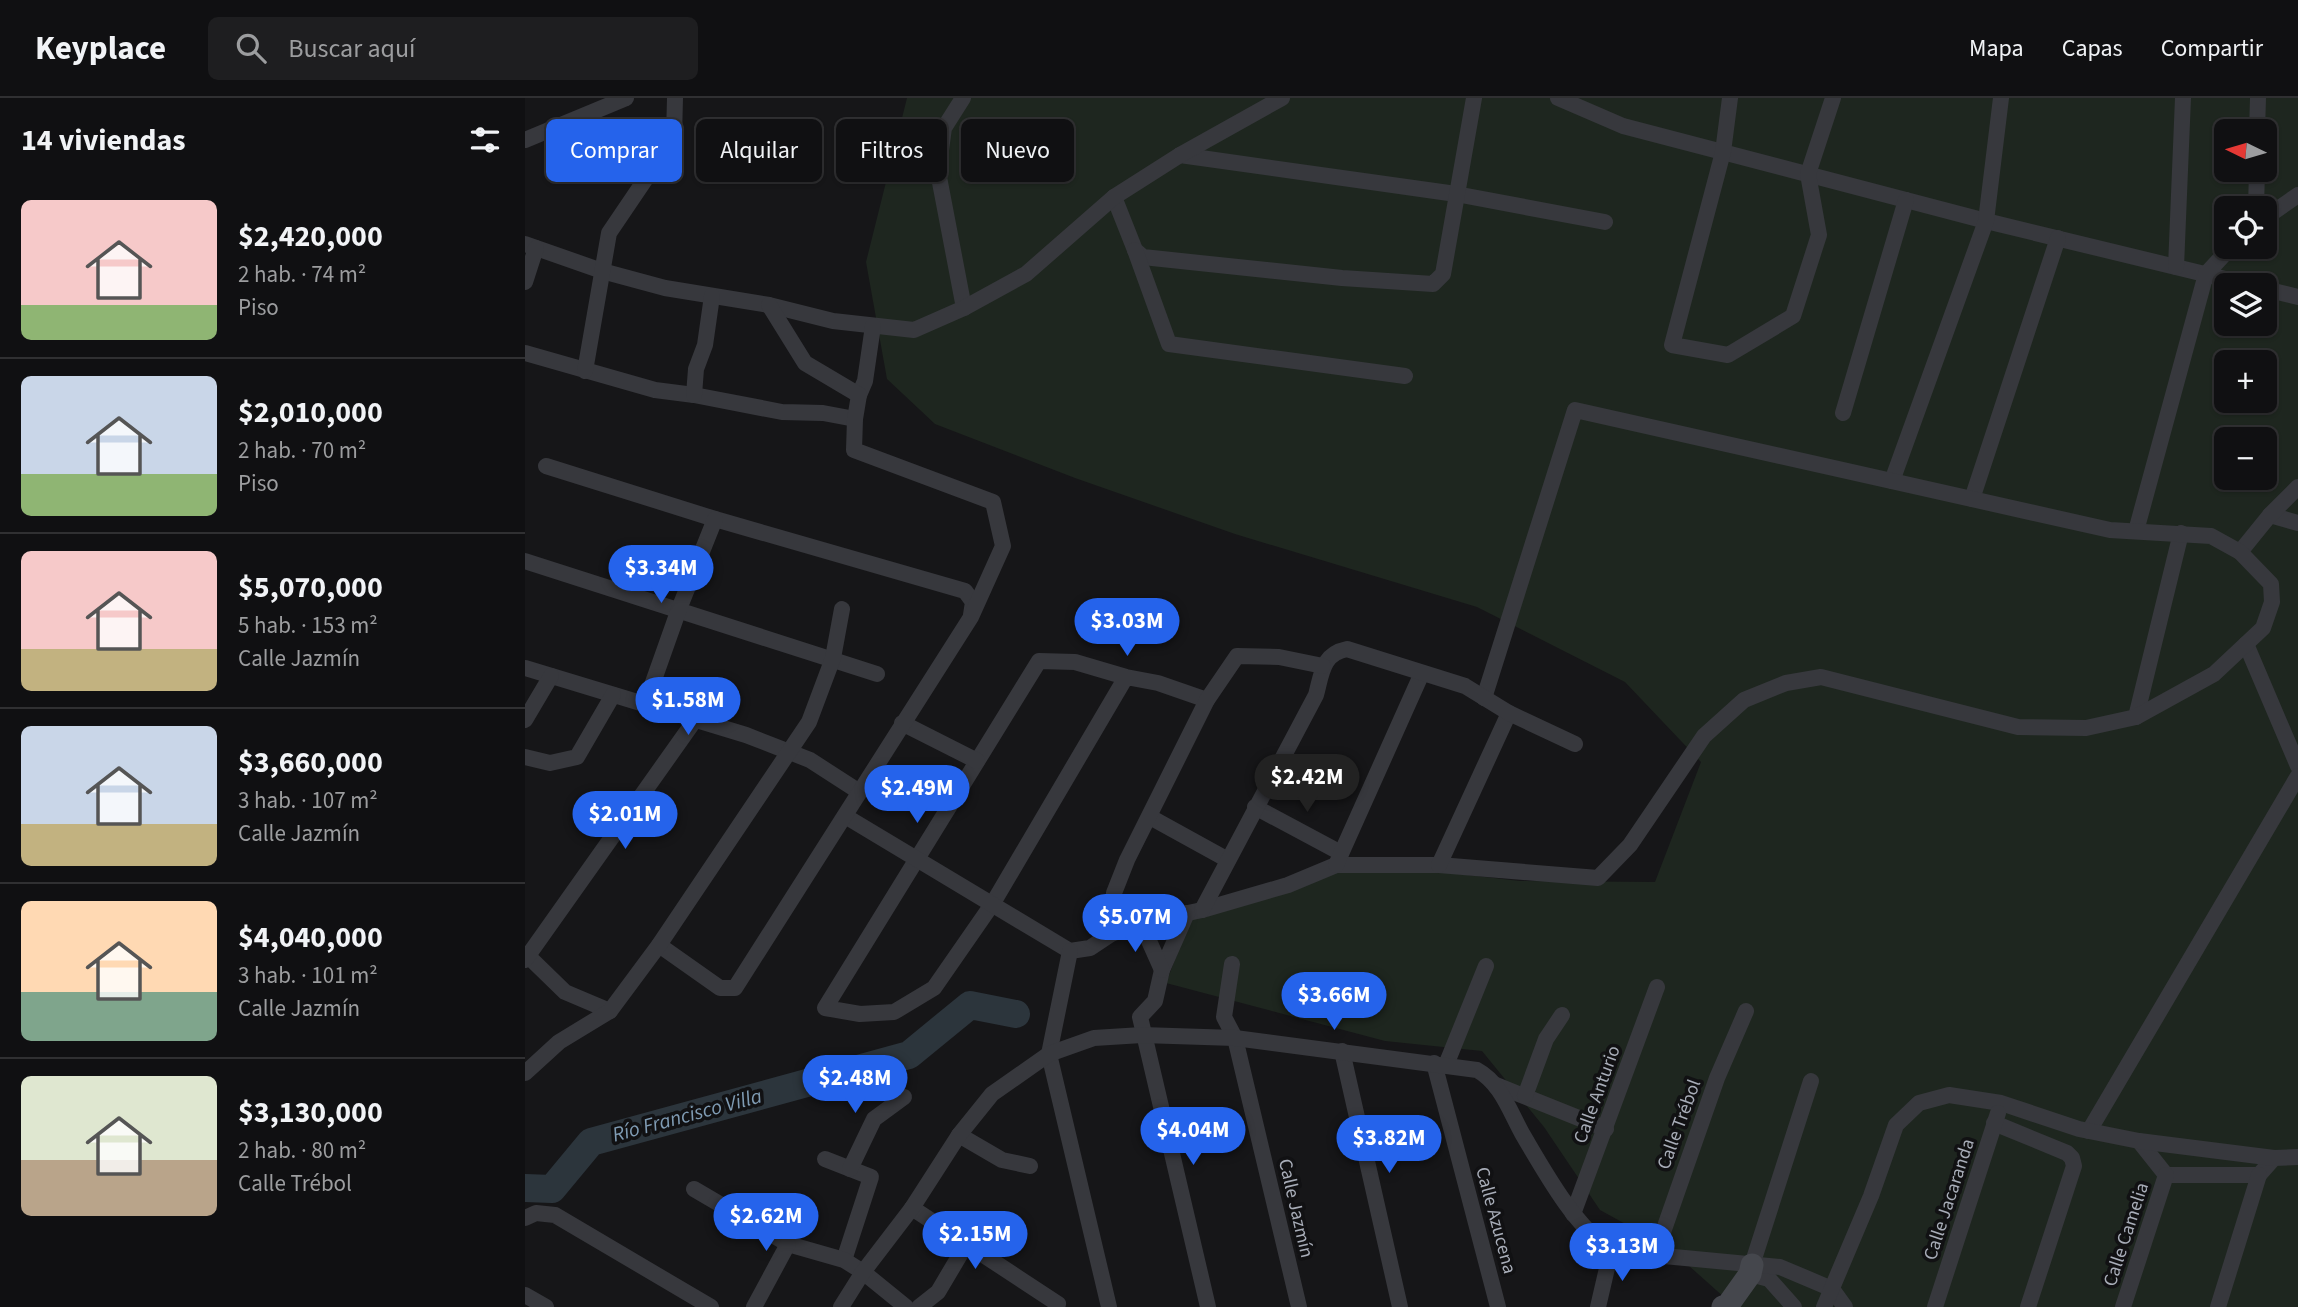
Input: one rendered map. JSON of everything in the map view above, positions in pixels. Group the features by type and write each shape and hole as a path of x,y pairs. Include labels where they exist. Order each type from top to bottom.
{"street":[{"path":"525,140 627,98"},
{"path":"585,371 609,233 674,137 675,98"},
{"path":"963,98 944,128 937,172 964,308"},
{"path":"525,282 531,246 602,271 665,288 769,305 833,321 914,330 964,308 1026,274 1114,197 1180,155 1282,98"},
{"path":"1135,250 1143,257 1355,279 1433,284 1443,274 1474,98"},
{"path":"1558,98 1623,126 1906,200 2214,276"},
{"path":"1730,98 1723,152 1672,345 1728,355 1793,316 1819,235 1808,174 1833,98"},
{"path":"1892,481 1986,220 2001,98"},
{"path":"2176,267 2183,98"},
{"path":"2257,119 2258,98"},
{"path":"1180,155 1456,194 1605,222"},
{"path":"2277,210 2298,195"},
{"path":"1114,197 1169,344 1405,376"},
{"path":"1843,413 1906,200"},
{"path":"1972,499 2058,238"},
{"path":"2136,531 2206,274 2220,259"},
{"path":"2277,292 2298,297"},
{"path":"694,395 696,369 705,345 712,296"},
{"path":"769,305 805,363 859,394"},
{"path":"659,945 720,988 735,988 971,617 1003,546 993,502 854,450 855,419 859,394 865,381 873,326"},
{"path":"525,353 655,390 782,412 855,419"},
{"path":"1255,807 1339,859 1598,878 1630,845 1703,736 1744,699 1786,683 1821,677 2018,727 2086,728 2136,717 2214,674 2263,628 2273,602 2271,584 2240,552 2211,536 2110,530 1575,410 1484,698"},
{"path":"546,466 715,519 965,591 973,602 971,617"},
{"path":"2240,552 2270,515 2298,487"},
{"path":"2270,515 2298,523"},
{"path":"645,705 715,519"},
{"path":"2136,717 2181,533"},
{"path":"525,561 877,674"},
{"path":"525,1073 559,1042 610,1011 659,945 809,722 834,658 842,609"},
{"path":"2246,644 2298,766"},
{"path":"1208,1307 1142,1035 1140,1017 1155,1001 1162,970 1194,911 1228,860 1316,695 1323,666 1335,652 1347,649 1465,686 1509,713 1575,744"},
{"path":"1111,934 1114,893 1127,860 1207,700 1237,656 1279,657 1323,666"},
{"path":"1126,677 993,904 934,988 894,1012 860,1014 825,1008 1039,661 1075,662 1158,683 1207,700"},
{"path":"525,668 746,735 810,760 858,791"},
{"path":"845,816 1070,951 1090,948 1111,934 1141,923 1288,885 1339,859 1422,673"},
{"path":"525,720 551,676"},
{"path":"525,757 550,763 577,757 613,695"},
{"path":"1439,865 1509,713"},
{"path":"610,1011 565,992 526,958 695,720"},
{"path":"902,723 977,761"},
{"path":"2089,1131 2298,776"},
{"path":"1150,817 1228,860"},
{"path":"1141,923 1162,970"},
{"path":"1070,951 1049,1054 1109,1307"},
{"name":"Calle Jazmín","path":"1232,964 1224,1017 1235,1038 1299,1307"},
{"path":"1440,1064 1486,966"},
{"name":"Calle Anturio","path":"1573,1214 1657,987"},
{"name":"Calle Trébol","path":"1655,1255 1717,1078 1746,1011"},
{"path":"1525,1096 1546,1039 1562,1015"},
{"path":"841,1307 863,1272 912,1208 959,1135 992,1094 1049,1054 1094,1038 1142,1035 1235,1038 1477,1070 1489,1076 1496,1084 1524,1136 1573,1214 1598,1242 1611,1251 1751,1269 1780,1267 1832,1289 1845,1307"},
{"path":"1342,1051 1400,1307"},
{"name":"Calle Azucena","path":"1440,1064 1498,1307"},
{"path":"1726,1306 1751,1269 1811,1081"},
{"path":"1496,1084 1606,1129"},
{"path":"1824,1307 1871,1196 1896,1125 1919,1103 1949,1095 2001,1103 2089,1131 2139,1141 2274,1158 2298,1157"},
{"path":"850,1168 874,1119 904,1097"},
{"name":"Calle Jacaranda","path":"1935,1307 2001,1103"},
{"path":"1994,1123 2067,1153 2074,1166 2028,1307"},
{"path":"959,1135 1002,1160 1030,1166"},
{"path":"2139,1141 2167,1175 2259,1175"},
{"path":"2218,1307 2259,1175 2274,1158"},
{"path":"825,1159 871,1177 844,1260"},
{"name":"Calle Camelia","path":"2123,1307 2167,1175"},
{"path":"694,1189 787,1244 844,1260 906,1307"},
{"path":"912,1208 1058,1304 1056,1307"},
{"path":"525,1218 535,1213 555,1215 679,1299 711,1307"},
{"path":"919,1307 938,1292 967,1243"},
{"path":"754,1307 787,1244"},
{"path":"1598,1307 1611,1251"},
{"path":"1751,1269 1769,1279 1794,1307"},
{"path":"525,1295 546,1307"}],"shaded area":[{"path":"907,98 2298,98 2298,1307 1735,1307 1669,1248 1600,1210 1544,1127 1482,1051 1385,1041 1166,983 1197,903 1341,866 1433,871 1520,881 1655,882 1701,762 1625,682 1477,607 1235,534 1075,478 935,424 887,379 866,262 886,182 947,182 947,119 902,119"}],"waterway":[{"name":"Río Francisco Villa","path":"525,1188 552,1189 591,1142 909,1055 970,1005 1016,1014"}]}
